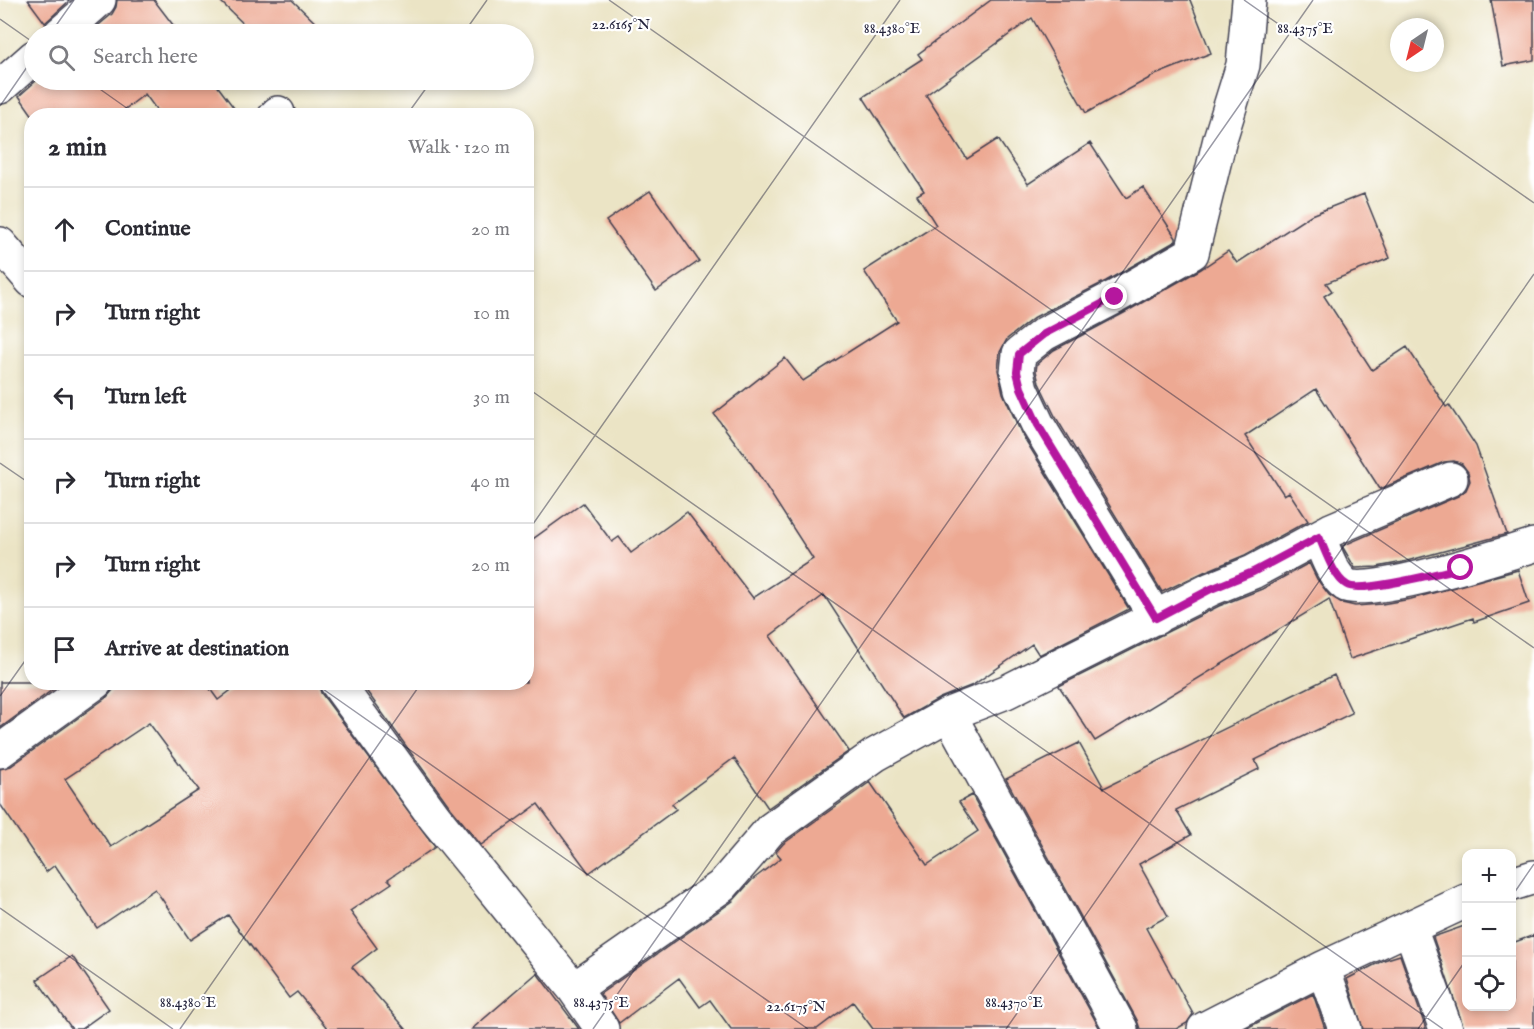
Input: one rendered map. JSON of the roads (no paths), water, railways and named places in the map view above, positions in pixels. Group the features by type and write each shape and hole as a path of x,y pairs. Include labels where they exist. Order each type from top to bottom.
{"street":[{"path":"71,24 99,0"},
{"path":"1156,618 1038,425 1021,388 1017,372 1019,354 1044,334 1192,253 1220,139 1243,64 1249,0"},
{"path":"0,87 24,66"},
{"path":"0,244 24,272"},
{"path":"574,989 722,886 770,830 875,755 949,714 1006,692 1211,589 1253,572 1319,537 1451,479"},
{"path":"1319,537 1334,570 1347,585 1364,588 1461,568 1534,545"},
{"path":"0,751 85,690"},
{"path":"342,690 435,818 574,989 602,1029"},
{"path":"949,714 1121,1029"},
{"path":"1516,883 1534,877"},
{"path":"1204,1029 1323,968 1463,903"},
{"path":"1410,928 1446,1029"},
{"path":"1323,968 1344,1029"}]}
